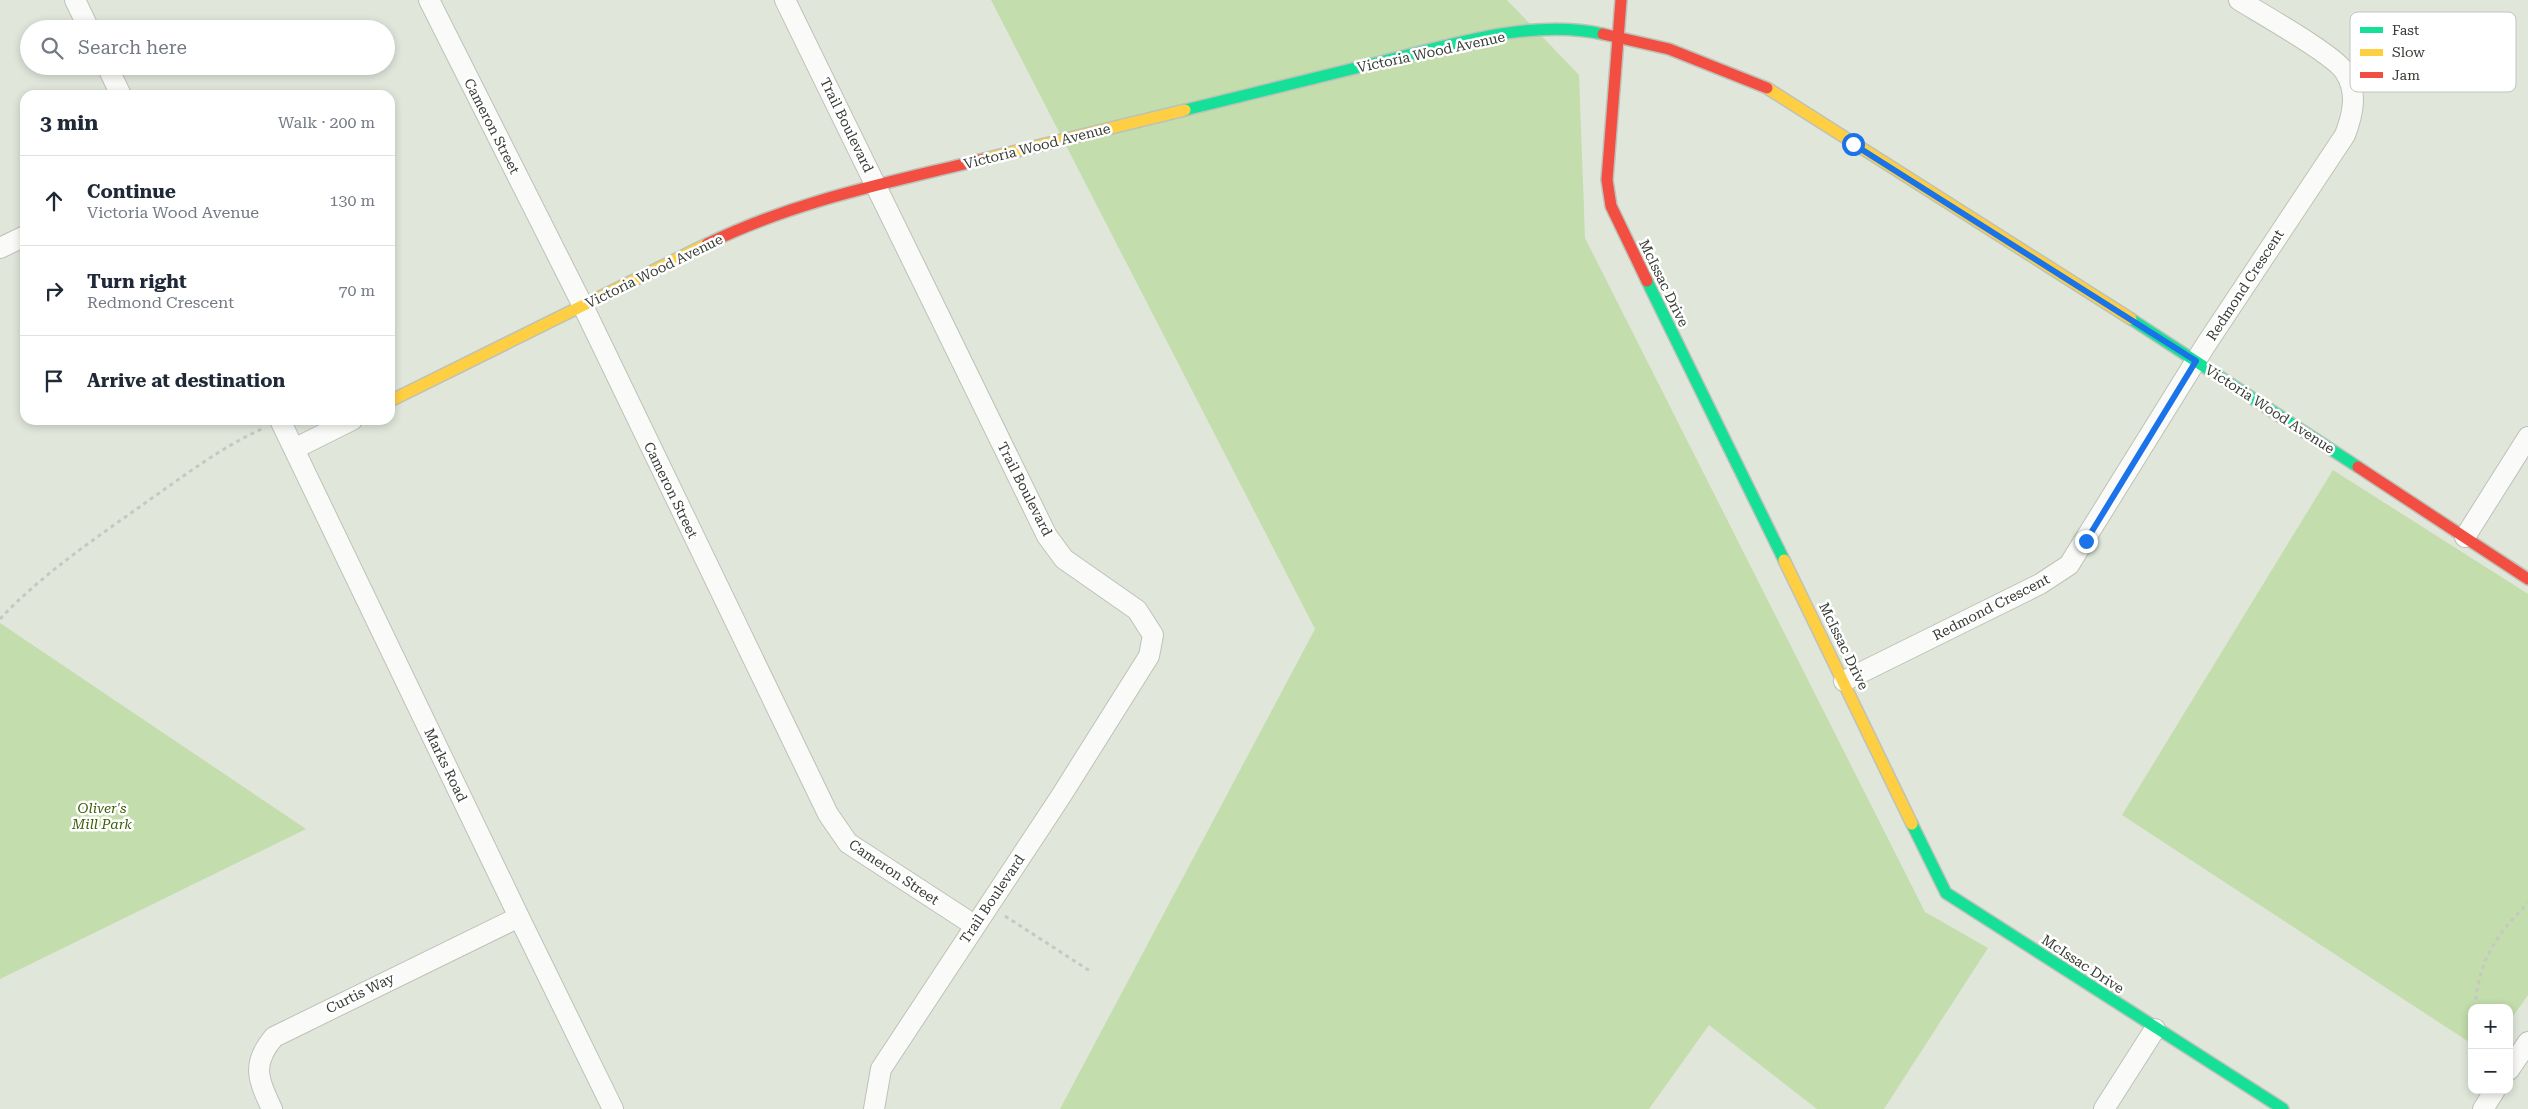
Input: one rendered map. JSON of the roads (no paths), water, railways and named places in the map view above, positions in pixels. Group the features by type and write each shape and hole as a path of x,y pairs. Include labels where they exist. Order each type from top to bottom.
{"street":[{"path":"75,0 85,20"},
{"name":"Cameron Street","path":"429,0 583,306 828,814 848,843 974,925"},
{"name":"Trail Boulevard","path":"785,0 1047,536 1064,559 1137,610 1153,635 1149,656 1061,796 974,925 881,1069 874,1109"},
{"path":"1618,37 1622,0"},
{"name":"Redmond Crescent","path":"2239,0 2330,58 2345,71 2350,85"},
{"name":"Victoria Wood Avenue","path":"395,399 762,219 810,202 1467,41 1545,29 1588,31 1669,49 1760,83 2196,361 2528,579"},
{"name":"McIssac Drive","path":"1618,37 1607,180 1611,206 1946,893 2155,1029 2284,1109"},
{"path":"111,75 119,90"},
{"name":"Redmond Crescent","path":"1844,681 2040,584 2069,565 2086,541 2196,361 2345,135 2351,118 2353,92"},
{"path":"0,248 20,238"},
{"name":"Marks Road","path":"282,425 518,917 613,1109"},
{"path":"294,449 342,425"},
{"path":"2465,537 2528,437"},
{"name":"Curtis Way","path":"272,1109 261,1085 258,1067 263,1050 274,1037 518,917"},
{"path":"2104,1109 2155,1029"},
{"path":"2513,1064 2528,1042"},
{"path":"2483,1109 2492,1094"}],"park label":[{"name":"Oliver's Mill Park","path":"102,816"}]}
